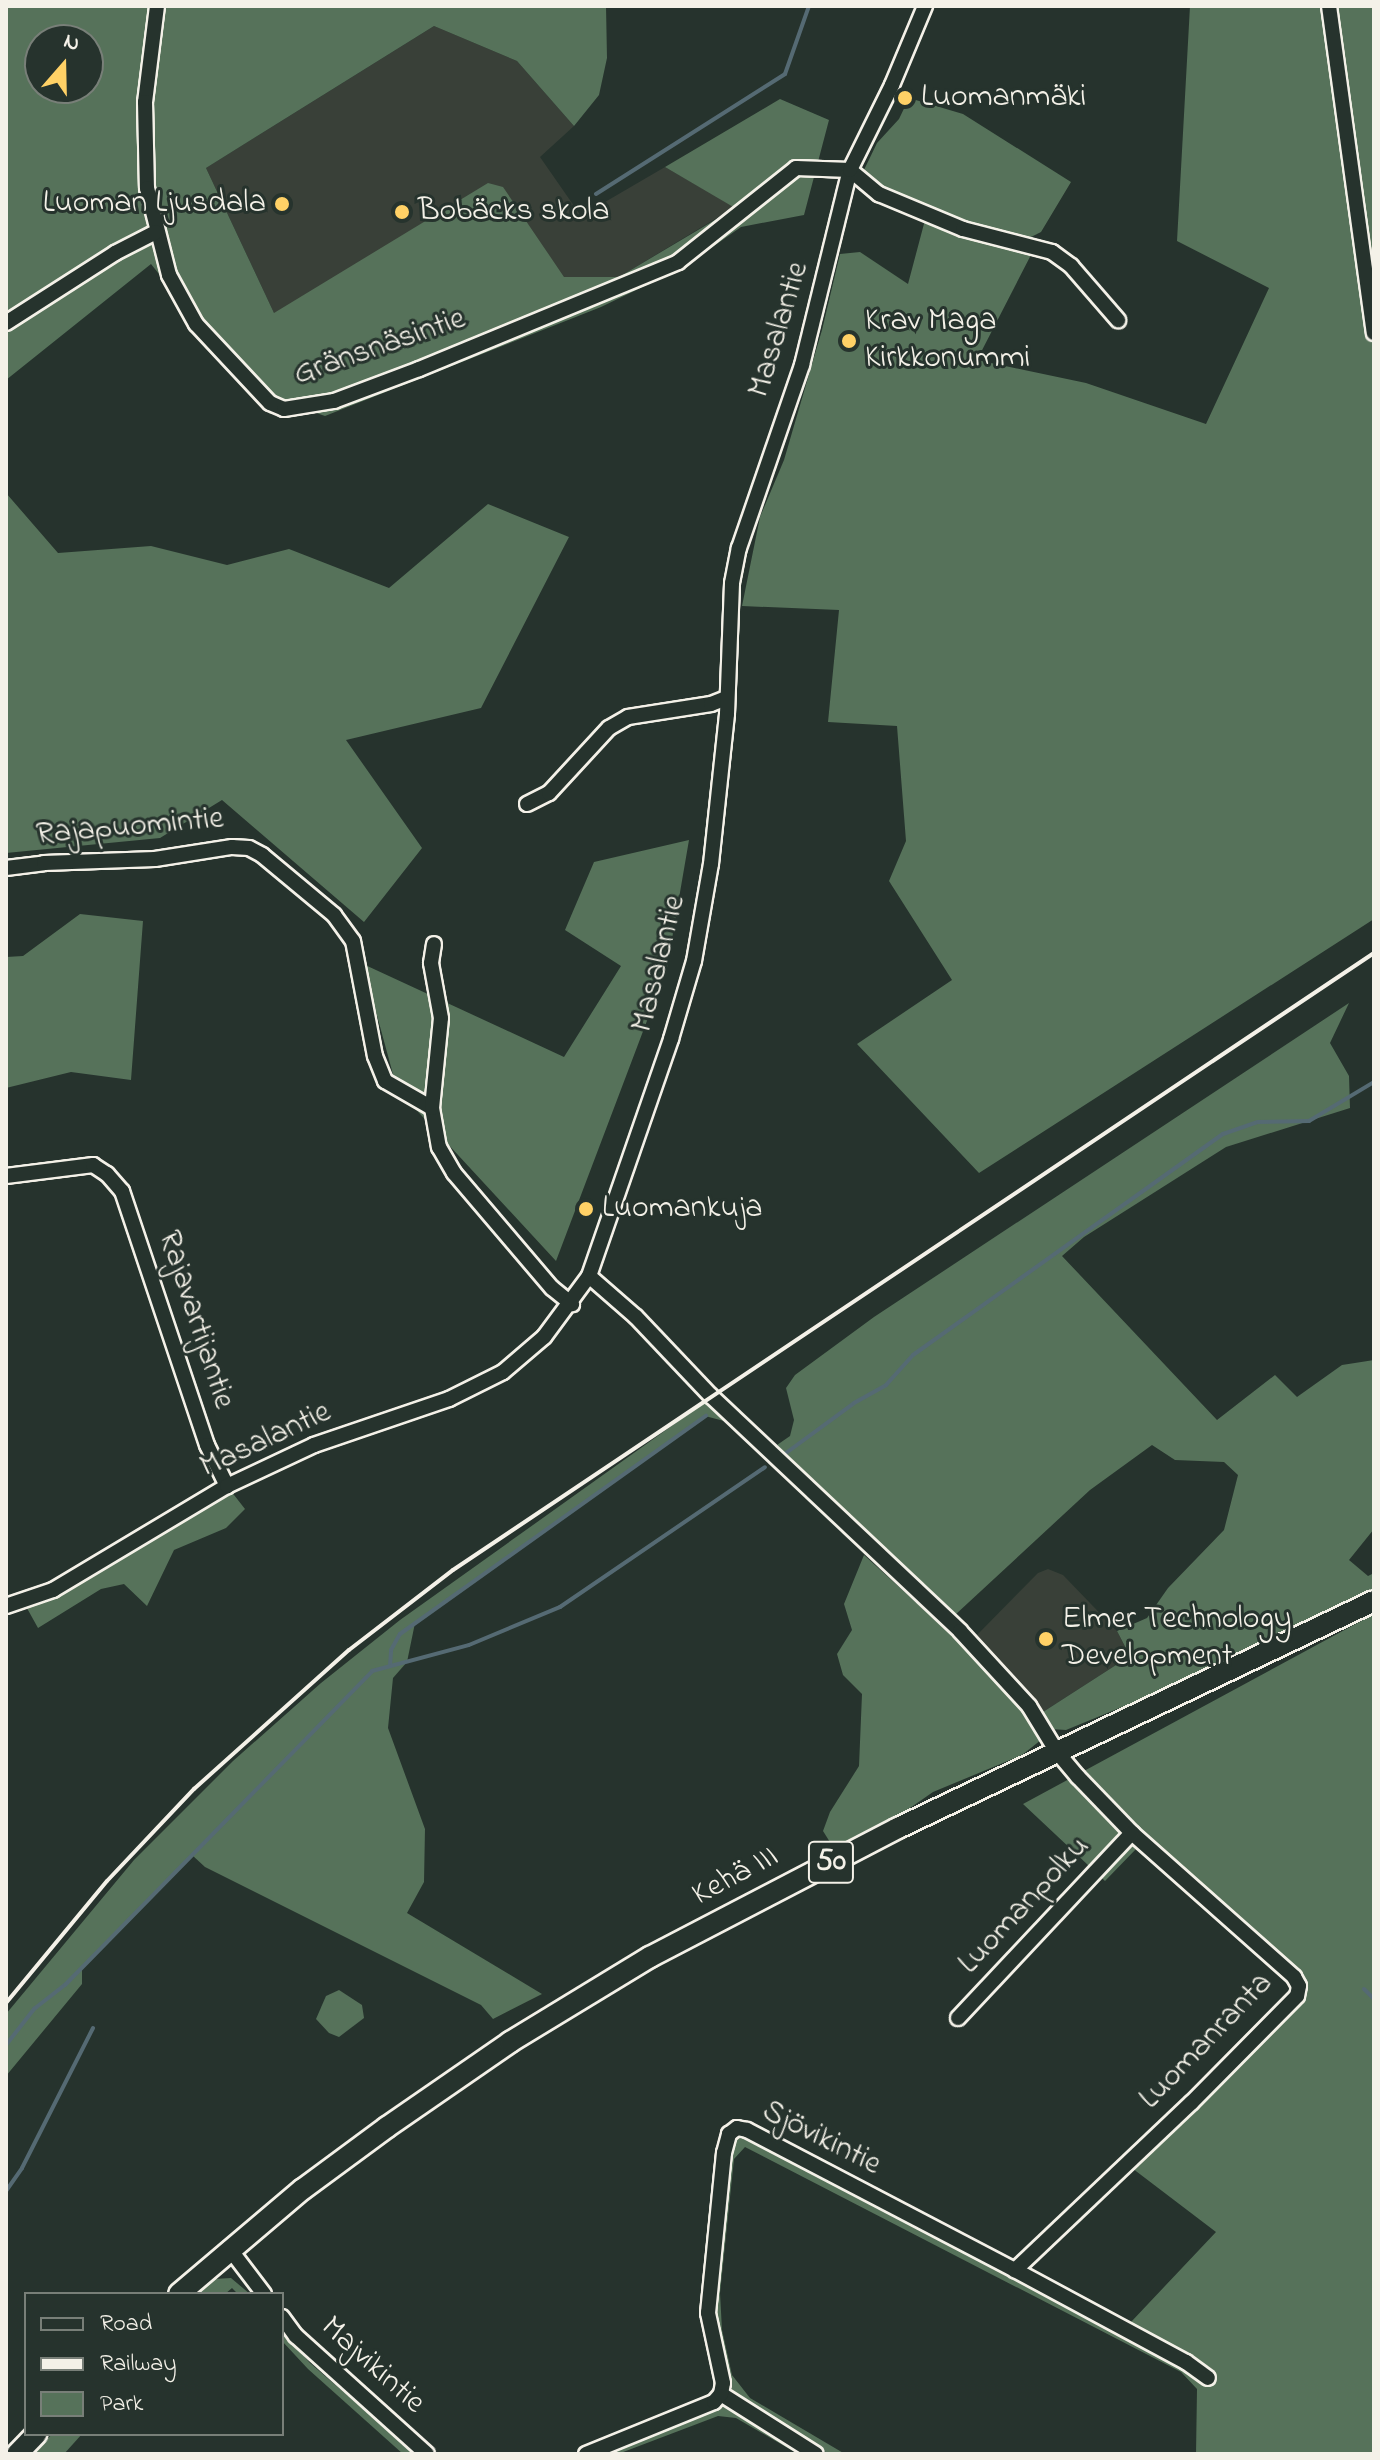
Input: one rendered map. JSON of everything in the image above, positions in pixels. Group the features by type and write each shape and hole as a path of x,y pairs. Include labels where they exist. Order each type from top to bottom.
{"highway":[{"name":"Kehä III","path":"181,2292 229,2248 303,2189 471,2068 650,1957 789,1883 1374,1601"},
{"path":"17,2454 34,2436"}],"street":[{"name":"Gränsnäsintie","path":"157,6 145,102 147,188 169,275 196,324 270,403 284,409 334,401 678,262 796,168 850,170"},
{"name":"Masalantie","path":"6,1606 53,1590 227,1486 314,1445 474,1388 525,1357 572,1304 589,1276 671,1039 694,961 711,864 727,698 732,583 739,548 802,365 850,170 892,85 925,6"},
{"path":"1329,6 1374,333"},
{"path":"850,170 879,194 963,229 1052,252 1071,266 1118,320"},
{"path":"6,323 115,253 156,232"},
{"path":"527,804 549,793 609,728 628,717 727,698"},
{"name":"Rajapuomintie","path":"6,868 44,863 155,859 232,847 255,851 334,915 353,941 359,957 375,1056 385,1081 432,1108"},
{"path":"434,944 431,963 441,1018 432,1108 439,1147 454,1173 552,1288 572,1304"},
{"name":"Rajavartijantie","path":"6,1176 93,1165 107,1174 122,1191 207,1445 227,1486"},
{"path":"589,1276 636,1317 711,1396 960,1631 1029,1706 1057,1752"},
{"name":"Luomanranta","path":"1015,2270 1297,1996 1299,1986 1294,1977 1132,1833 1057,1752"},
{"name":"Luomanpolku","path":"958,2018 1132,1833"},
{"name":"Sjövikintie","path":"721,2394 723,2383 708,2313 724,2153 729,2134 737,2128 747,2130 1015,2270 1186,2362 1208,2378"},
{"path":"229,2248 262,2292"},
{"name":"Majvikintie","path":"284,2320 296,2336 427,2454"},
{"path":"586,2454 714,2402 721,2394 816,2454"}],"shaded area":[{"name":"Bobäcks skola","path":"434,26 517,61 574,126 540,157 581,216 665,167 735,207 619,277 563,277 274,313 206,168"},
{"path":"1048,1569 1063,1575 1117,1631 1130,1656 1043,1712 976,1636 1038,1573"}],"green space":[{"path":"6,6 606,6 607,58 599,95 574,126 517,61 434,26 206,168 274,313 488,183 503,187 564,277 619,277 735,208 665,167 780,99 829,120 804,215 741,227 684,267 601,307 325,416 302,408 270,414 151,264 6,380"},
{"path":"1190,6 1374,6 1374,919 979,1173 857,1044 952,980 889,881 906,841 897,726 828,722 839,610 742,606 760,517 784,460 822,330 840,254 860,252 908,284 925,220 1033,251 977,360 1086,383 1206,424 1269,288 1177,241"},
{"path":"909,98 963,114 1071,182 1041,232 1029,238 961,220 881,188 862,174 877,143 899,119"},
{"path":"6,493 58,553 151,546 227,565 289,549 389,588 488,504 569,537 481,708 346,740 422,848 364,922 222,800 160,838 6,853"},
{"path":"689,840 667,968 556,1261 397,1089 363,964 564,1057 621,966 565,930 594,862"},
{"path":"80,914 143,921 131,1080 71,1072 6,1088 6,957 23,956"},
{"path":"1349,1003 1330,1043 1349,1076 1350,1108 1226,1147 1084,1237 1062,1256 1217,1420 1275,1375 1297,1397 1342,1365 1374,1360 1374,1529 1349,1560 1368,1576 1374,1573 1374,1588 1178,1684 1066,1730 1051,1729 1043,1712 1130,1656 1117,1631 1147,1618 1168,1588 1224,1530 1238,1475 1224,1462 1175,1460 1152,1445 1090,1490 955,1615 777,1445 790,1436 794,1420 786,1388 795,1375 874,1317"},
{"path":"708,1400 724,1421 705,1416 415,1623 407,1662 393,1678 388,1728 425,1829 424,1882 407,1913 542,1994 493,2019 481,2005 205,1867 192,1855 82,1967 82,1984 6,2076 6,2014 134,1860 233,1761 321,1683 400,1620"},
{"path":"227,1486 245,1509 226,1528 174,1550 147,1606 124,1584 101,1589 38,1628 23,1601"},
{"path":"864,1555 966,1648 1030,1716 1041,1740 1022,1755 933,1792 887,1824 833,1847 823,1831 830,1812 859,1766 862,1694 843,1675 837,1654 852,1630 844,1604"},
{"path":"1374,1614 1374,2454 1196,2454 1197,2389 1181,2372 745,2147 734,2159 720,2293 722,2330 732,2375 750,2398 845,2454 829,2454 740,2402 733,2394 717,2341 713,2296 733,2137 737,2135 1175,2359 1205,2381 1211,2369 1131,2322 1216,2232 1124,2162 1294,1987 1137,1848 1105,1881 1023,1804"},
{"path":"339,1990 362,2005 364,2018 339,2037 329,2033 316,2019 326,1996"},
{"path":"231,2278 248,2292 236,2292 232,2288 227,2292 200,2292 214,2279"},
{"path":"284,2333 310,2363 415,2454 403,2454 308,2369 284,2343"},
{"path":"718,2405 732,2407 812,2454 798,2454 736,2418 718,2416 618,2454 598,2454"},
{"path":"50,2436 80,2436 64,2454 34,2454"}],"waterway":[{"path":"596,194 785,74 809,6"},
{"path":"786,1453 854,1403 886,1385 913,1355 1223,1134 1258,1122 1309,1121 1374,1082"},
{"path":"390,1666 391,1650 400,1634 706,1416"},
{"path":"6,2045 34,2009 65,1985 372,1671 469,1645 560,1607 765,1467"},
{"path":"1364,1989 1374,1999"},
{"path":"6,2191 22,2168 93,2028"}],"railway":[{"path":"6,2003 107,1881 194,1789 349,1650 453,1570 1374,953"}],"place":[{"name":"Luomanmäki","path":"905,98"},
{"name":"Luoman Ljusdala","path":"282,204"},
{"name":"Bobäcks skola","path":"402,212"},
{"name":"Krav Maga Kirkkonummi","path":"849,341"},
{"name":"Luomankuja","path":"586,1209"},
{"name":"Elmer Technology Development","path":"1046,1639"}]}
